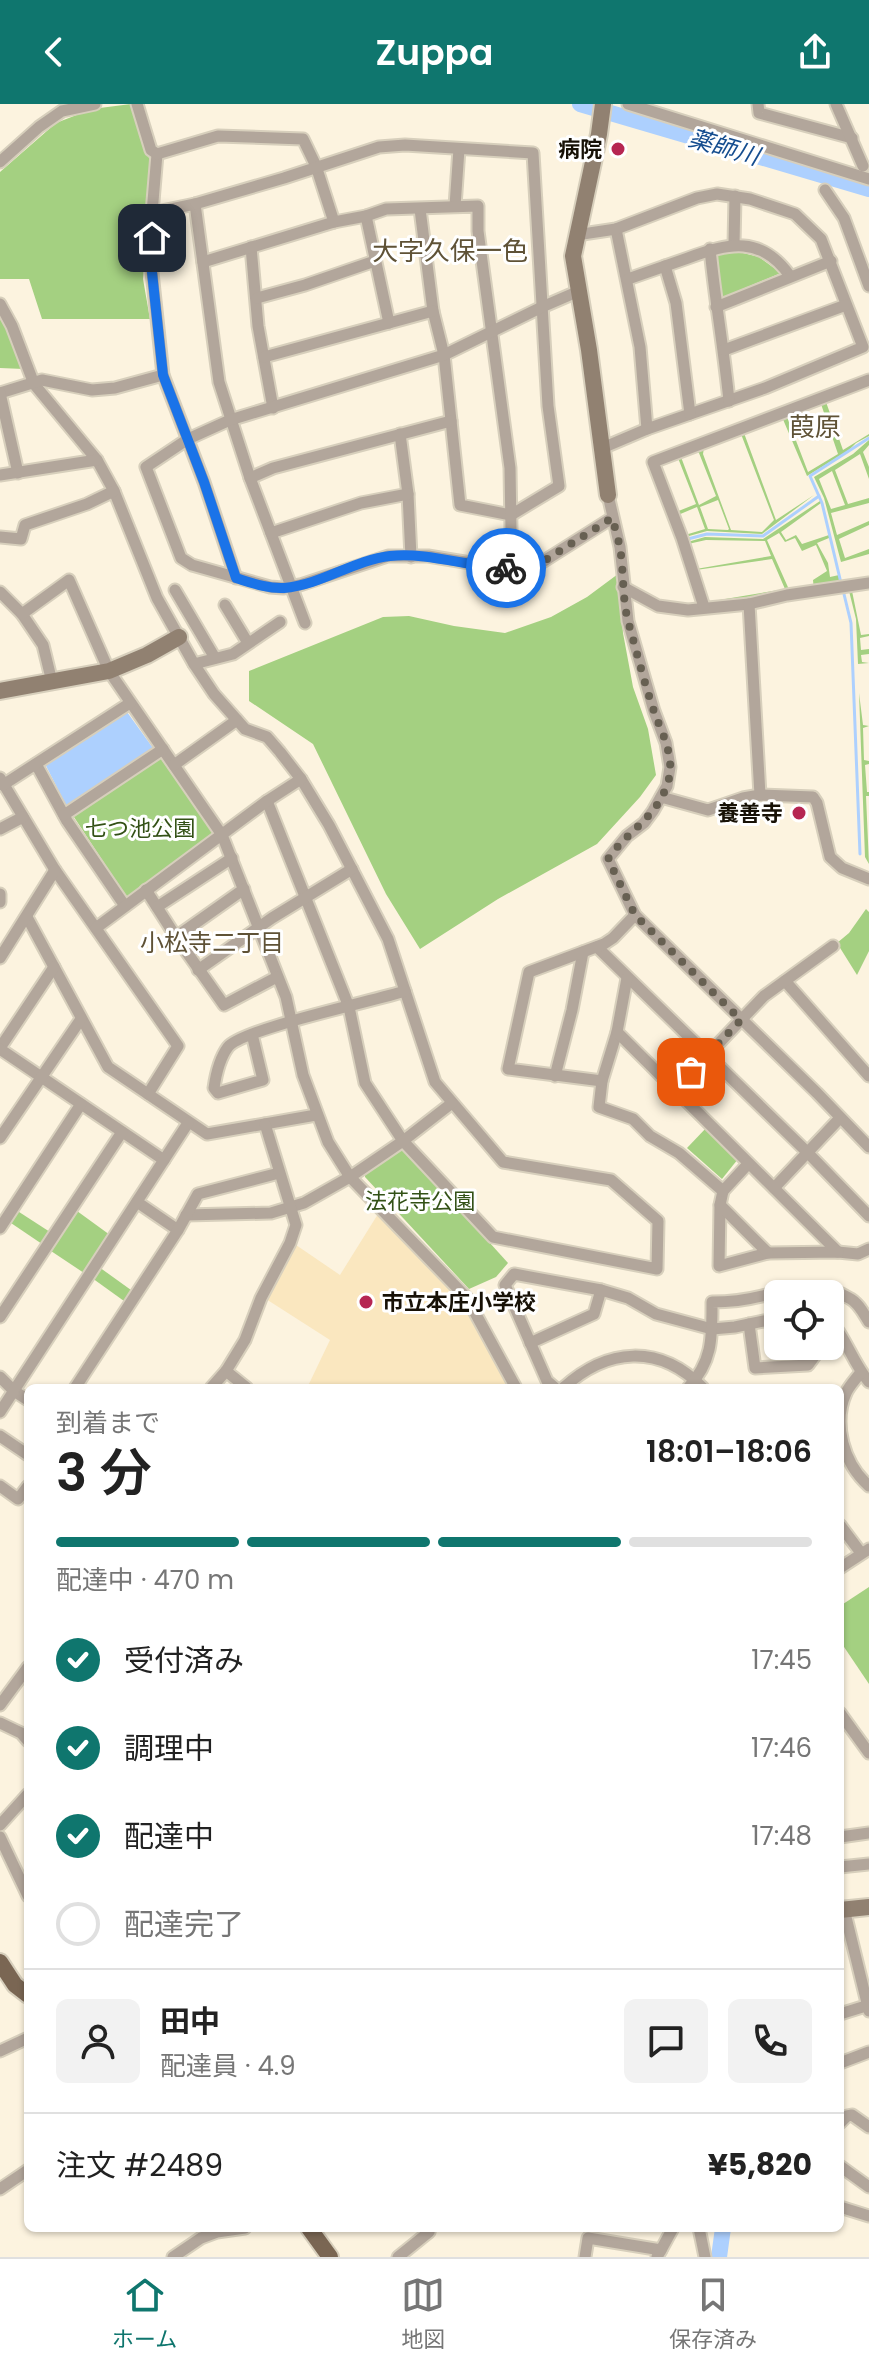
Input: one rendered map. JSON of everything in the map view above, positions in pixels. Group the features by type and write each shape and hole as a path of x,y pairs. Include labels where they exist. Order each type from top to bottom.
{"main road":[{"path":"0,1962 15,1985 24,1992"},
{"path":"312,2232 330,2257"}],"street":[{"path":"0,162 62,111 95,104"},
{"path":"137,104 151,150 157,154"},
{"path":"628,104 869,179"},
{"path":"758,104 759,113 852,138"},
{"path":"836,104 863,166"},
{"path":"602,112 573,256 600,449 620,547 628,621 666,743 670,778 644,823 627,836 608,859 635,915 869,1147"},
{"path":"157,154 218,136 303,139 316,166 334,222"},
{"path":"152,213 195,204 379,147 405,145 533,153 548,406 559,486 511,515 460,505 444,355 433,311 420,209"},
{"path":"455,206 459,149"},
{"path":"157,154 151,263 163,375 236,578"},
{"path":"825,190 844,218 869,286"},
{"path":"576,235 616,229 697,198 717,194 735,196 795,214 821,239 863,347 600,449"},
{"path":"734,244 735,196"},
{"path":"195,204 219,382 250,478 305,623"},
{"path":"203,262 386,209 478,206 478,231 510,468 516,568"},
{"path":"366,216 389,323"},
{"path":"616,229 640,347 647,429"},
{"path":"628,279 710,249 734,244 761,250 779,262 790,276"},
{"path":"251,247 258,326 273,408"},
{"path":"710,249 729,401"},
{"path":"257,298 375,261"},
{"path":"716,307 831,261"},
{"path":"665,266 676,303 690,414"},
{"path":"579,291 444,355 230,420 188,439 146,467 181,558 192,565 270,587 291,587 375,559 400,556 428,556 501,568 536,566 612,518"},
{"path":"0,304 12,326 34,384 97,460 114,491 157,598 194,664 214,694 245,729 267,737 301,779 352,869 388,939 435,1082 503,1162 611,1180 658,1221 657,1269 493,1237 403,1141 365,1083 349,1007 267,801"},
{"path":"724,350 846,305"},
{"path":"264,357 433,311"},
{"path":"18,473 0,393 42,380 92,390 115,388 163,375"},
{"path":"704,607 653,462 869,380"},
{"path":"250,478 273,468 451,421"},
{"path":"400,434 408,494 411,557"},
{"path":"0,475 97,460"},
{"path":"0,538 21,539 25,525 87,504 114,491"},
{"path":"271,533 361,503 408,494"},
{"path":"22,614 69,580 109,671 222,835 277,977 292,1022 303,1075 328,1142 350,1177 467,1298 514,1384"},
{"path":"623,587 658,606 680,610 749,604 869,583"},
{"path":"175,590 215,658"},
{"path":"0,592 22,614 43,645 52,682"},
{"path":"749,604 760,795"},
{"path":"225,605 248,643"},
{"path":"194,664 233,654 280,622"},
{"path":"2,685 52,682 109,671 179,637"},
{"path":"130,703 36,764 2,781 55,870 178,1046 148,1094"},
{"path":"174,765 237,720"},
{"path":"64,815 163,749"},
{"path":"36,764 64,815 125,906"},
{"path":"96,928 301,779"},
{"path":"661,797 708,810 760,795 813,797 830,857 842,868 869,879"},
{"path":"0,829 23,817"},
{"path":"157,907 232,858"},
{"path":"198,970 352,869"},
{"path":"0,958 55,870"},
{"path":"176,937 244,889"},
{"path":"146,890 224,1005 277,977"},
{"path":"0,894 0,902"},
{"path":"602,1081 508,1069 529,972 597,947 613,938 635,915"},
{"path":"27,917 108,1067 188,1123 207,1134 316,1115"},
{"path":"675,1089 764,996 833,946"},
{"path":"597,947 869,1216"},
{"path":"555,1076 583,952"},
{"path":"54,967 0,1048 164,1160"},
{"path":"627,978 617,1032 602,1081 599,1107 633,1119 650,1136 679,1153 723,1191"},
{"path":"785,981 869,1076"},
{"path":"252,1034 263,1080 218,1093 214,1088 217,1069 228,1046 240,1038 252,1034 292,1022 405,991"},
{"path":"0,1138 81,1019"},
{"path":"617,1032 838,1252"},
{"path":"186,1215 271,1213 290,1209 350,1177 452,1103"},
{"path":"0,1228 81,1104"},
{"path":"774,1188 840,1118"},
{"path":"0,1412 188,1123"},
{"path":"215,1384 245,1340 261,1298 296,1225 265,1124"},
{"path":"0,1317 122,1132"},
{"path":"748,1164 723,1191 719,1266 768,1253 858,1254 869,1249"},
{"path":"78,1384 198,1194 279,1173"},
{"path":"137,1202 178,1230"},
{"path":"720,1205 768,1253"},
{"path":"550,1384 505,1285 514,1274 601,1290 628,1298 656,1314 712,1329 764,1321"},
{"path":"696,1384 706,1363 712,1329 712,1302 799,1287 831,1290 852,1298 869,1322"},
{"path":"530,1343 594,1314 601,1290"},
{"path":"749,1324 755,1368 808,1365 812,1360"},
{"path":"844,1345 865,1377 846,1391 844,1399"},
{"path":"568,1384 591,1366 607,1359 624,1357 660,1360 678,1367 694,1384"},
{"path":"226,1371 240,1384"},
{"path":"0,1377 24,1397"},
{"path":"0,1436 24,1452"},
{"path":"844,1461 869,1486"},
{"path":"0,1486 18,1499 24,1491"},
{"path":"844,1529 865,1551 844,1565"},
{"path":"0,1705 24,1672"},
{"path":"844,1719 869,1753"},
{"path":"0,1723 24,1736"},
{"path":"0,1825 24,1798"},
{"path":"844,1836 869,1833"},
{"path":"0,1837 24,1888"},
{"path":"844,1867 869,1864"},
{"path":"844,1910 869,1907"},
{"path":"844,1917 869,2007 844,2013"},
{"path":"0,2051 24,2040"},
{"path":"844,2061 869,2052"},
{"path":"844,2119 852,2115 869,2127"},
{"path":"844,2169 869,2187"},
{"path":"0,2189 24,2173"},
{"path":"844,2208 869,2216"},
{"path":"173,2257 201,2238 217,2232"},
{"path":"398,2257 429,2232"},
{"path":"585,2257 588,2238 659,2254 671,2232"},
{"path":"700,2232 705,2257"}],"shaded area":[{"name":"市立本庄小学校","path":"378,1214 465,1305 506,1384 309,1384 330,1340 266,1299 296,1245 340,1275"}],"green space":[{"path":"131,104 151,161 143,279 150,319 42,319 29,279 0,279 0,172 56,123 92,109"},
{"path":"731,250 759,257 781,273 721,298 715,253"},
{"path":"0,314 24,369 0,368"},
{"path":"869,385 826,402 843,450 869,436 807,476 782,417 744,433 776,520 814,495 762,534 707,531 682,538 653,462","holes":["821,404 838,454 808,472 787,417","741,434 774,520 762,532 731,530 703,454 704,448","696,451 716,496 699,505 681,457","678,458 696,504 676,512 658,466","718,500 729,529 708,529 700,507","697,507 705,529 685,535 678,515"]},
{"path":"869,440 863,452 869,467 869,479 860,454 835,470 848,504 869,498 869,503 831,513 837,535 869,521 869,525 839,539 845,558 869,549 869,554 841,562 824,498 814,477 853,454","holes":["832,471 845,505 831,509 819,479"]},
{"path":"820,501 781,532 786,540 796,535 802,544 829,535 829,538 817,543 828,563 830,577 839,575 840,588 814,591 813,580 827,571 816,545 802,551 795,538 785,542 779,533 767,540 791,594 704,607 684,543 705,537 763,539","holes":["706,540 765,541 771,556 696,569 688,544","772,559 785,589 707,602 696,570"]},
{"path":"618,574 623,633 633,687 648,729 656,775 597,844 498,899 420,949 386,894 313,744 249,701 249,671 383,617 409,616 505,633 551,617 587,597"},
{"path":"848,587 852,591 861,635 869,634 860,638 861,650 869,649 869,654 861,655 862,662 869,663 858,664 856,619"},
{"path":"859,693 863,725 869,726 863,728 864,760 869,761 865,765 869,792 866,796 869,864 865,857"},
{"name":"七つ池公園","path":"159,756 215,834 127,898 72,814"},
{"path":"866,909 869,912 869,951 857,975 837,943 849,933"},
{"path":"707,1127 738,1159 722,1179 687,1148"},
{"name":"法花寺公園","path":"403,1147 508,1263 496,1277 469,1289 365,1177 365,1173"},
{"path":"16,1210 50,1232 42,1244 8,1221"},
{"path":"77,1211 110,1235 84,1273 51,1251"},
{"path":"99,1267 131,1290 124,1301 92,1278"},
{"path":"869,1587 869,1684 844,1647 844,1603"}],"water":[{"path":"127,712 153,748 67,807 45,764"}],"waterway":[{"name":"薬師川","path":"580,104 869,189"},
{"path":"841,583 822,503 810,476 869,438"},
{"path":"684,540 707,534 763,536 819,496"},
{"path":"843,590 851,623 860,854"},
{"path":"719,2257 722,2232"}],"way so far":[{"path":"506,568 536,566 612,518 620,547 628,621 666,743 670,778 644,823 627,836 608,859 635,915 741,1020 691,1072"}],"place":[{"name":"病院","path":"618,149"},
{"name":"養善寺","path":"799,813"},
{"name":"市立本庄小学校","path":"366,1302"}],"district":[{"name":"大字久保一色","path":"450,251"},
{"name":"葭原","path":"815,427"},
{"name":"小松寺二丁目","path":"212,942"}],"route":[{"path":"152,238 151,263 163,375 236,578 283,588 388,556 428,556 506,568"}]}
